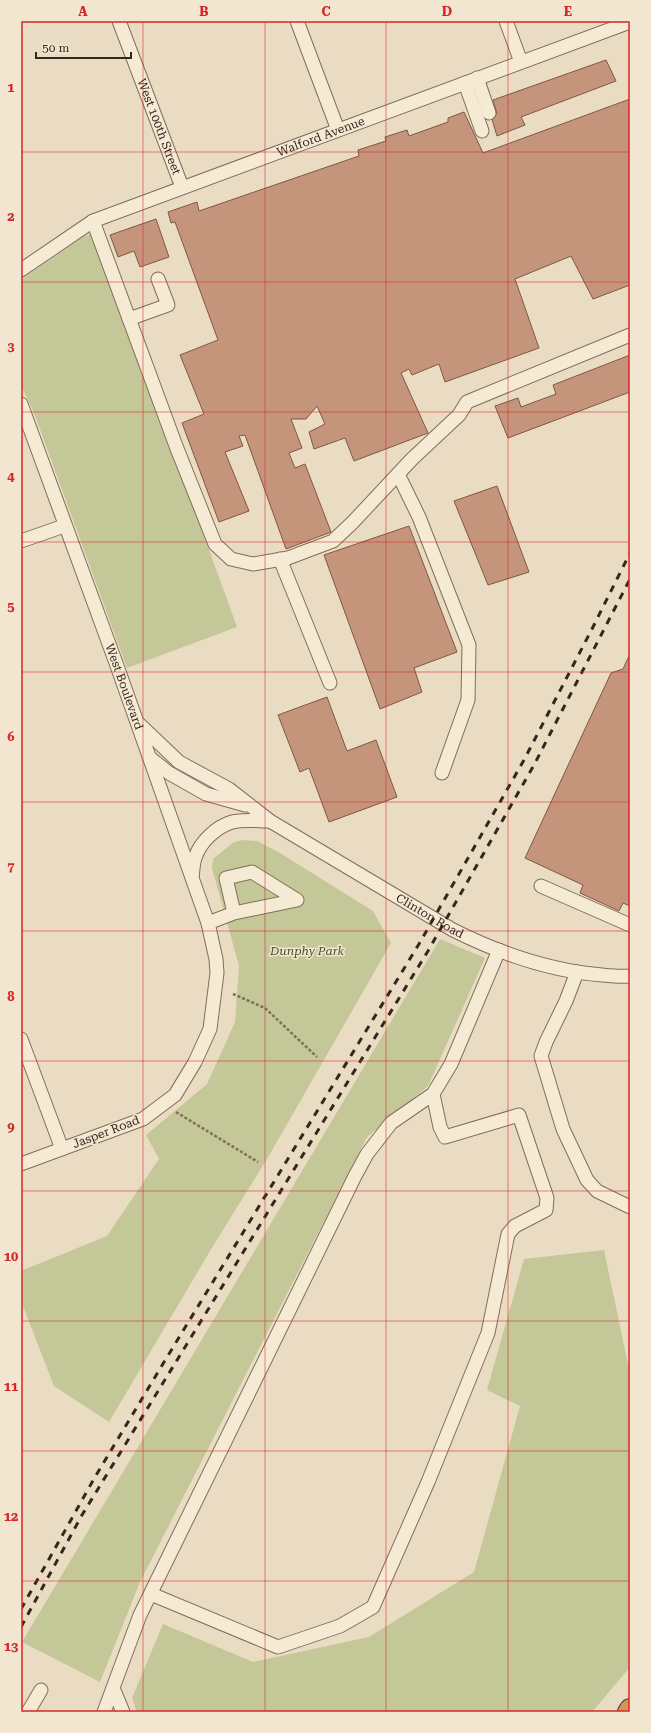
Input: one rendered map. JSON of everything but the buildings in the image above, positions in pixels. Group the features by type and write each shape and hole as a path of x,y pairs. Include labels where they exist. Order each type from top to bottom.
{"street":[{"name":"West 100th Street","path":"119,21 182,187"},
{"path":"297,21 338,130"},
{"path":"506,21 521,62"},
{"name":"Walford Avenue","path":"21,270 93,221 471,80 629,24"},
{"path":"471,80 489,113"},
{"path":"471,80 482,131"},
{"path":"93,221 215,544 231,559 252,564 288,558 333,541 398,474 459,415 468,402 630,335"},
{"path":"129,319 168,305 158,279"},
{"name":"West Boulevard","path":"21,404 64,526 137,722 208,923 216,959 217,973"},
{"path":"398,474 419,516 469,645 468,700 442,773"},
{"path":"21,541 64,526"},
{"path":"280,559 330,683"},
{"name":"Clinton Road","path":"137,722 179,762 229,789 270,821 437,921 482,944 548,967 577,972 630,976"},
{"name":"Clinton Road","path":"149,758 169,773 206,794 249,806"},
{"path":"169,773 179,762"},
{"path":"191,878 194,858 208,836 232,822 270,821"},
{"path":"208,923 234,913 297,900 252,872 226,878 234,913"},
{"path":"541,886 630,925"},
{"path":"104,1712 140,1615 319,1248 367,1154 391,1123 433,1094 451,1064 499,950"},
{"path":"577,972 566,1001 546,1042 541,1056 563,1129 587,1180 597,1191 630,1207"},
{"name":"Jasper Road","path":"21,1164 143,1119 176,1095 195,1062 210,1029 217,973"},
{"path":"21,1040 62,1148"},
{"path":"151,1594 278,1647 340,1626 372,1607 428,1482 488,1333 508,1234 515,1226 546,1210 547,1198 519,1115 445,1137 440,1127 433,1094"},
{"path":"112,1688 123,1712"},
{"path":"28,1712 41,1690"}],"path":[{"path":"233,994 265,1008 317,1057"},
{"path":"176,1112 258,1162"}],"green space":[{"path":"94,232 237,627 127,668 34,413 21,385 21,280 83,237"},
{"name":"Dunphy Park","path":"243,840 257,841 280,853 373,911 391,943 267,1159 210,1251 109,1422 54,1386 21,1301 21,1271 107,1236 159,1159 146,1135 207,1084 235,1022 239,966 212,868 213,859 234,842"},
{"path":"440,939 485,958 428,1086 367,1137 140,1582 100,1682 22,1642"},
{"path":"604,1250 630,1374 630,1667 592,1712 137,1712 132,1698 163,1624 253,1662 369,1637 474,1572 520,1406 487,1390 524,1259"}],"railway":[{"path":"21,1609 95,1477 419,944 524,760 630,553"},
{"path":"21,1627 82,1515 428,951 534,765 630,579"}]}
